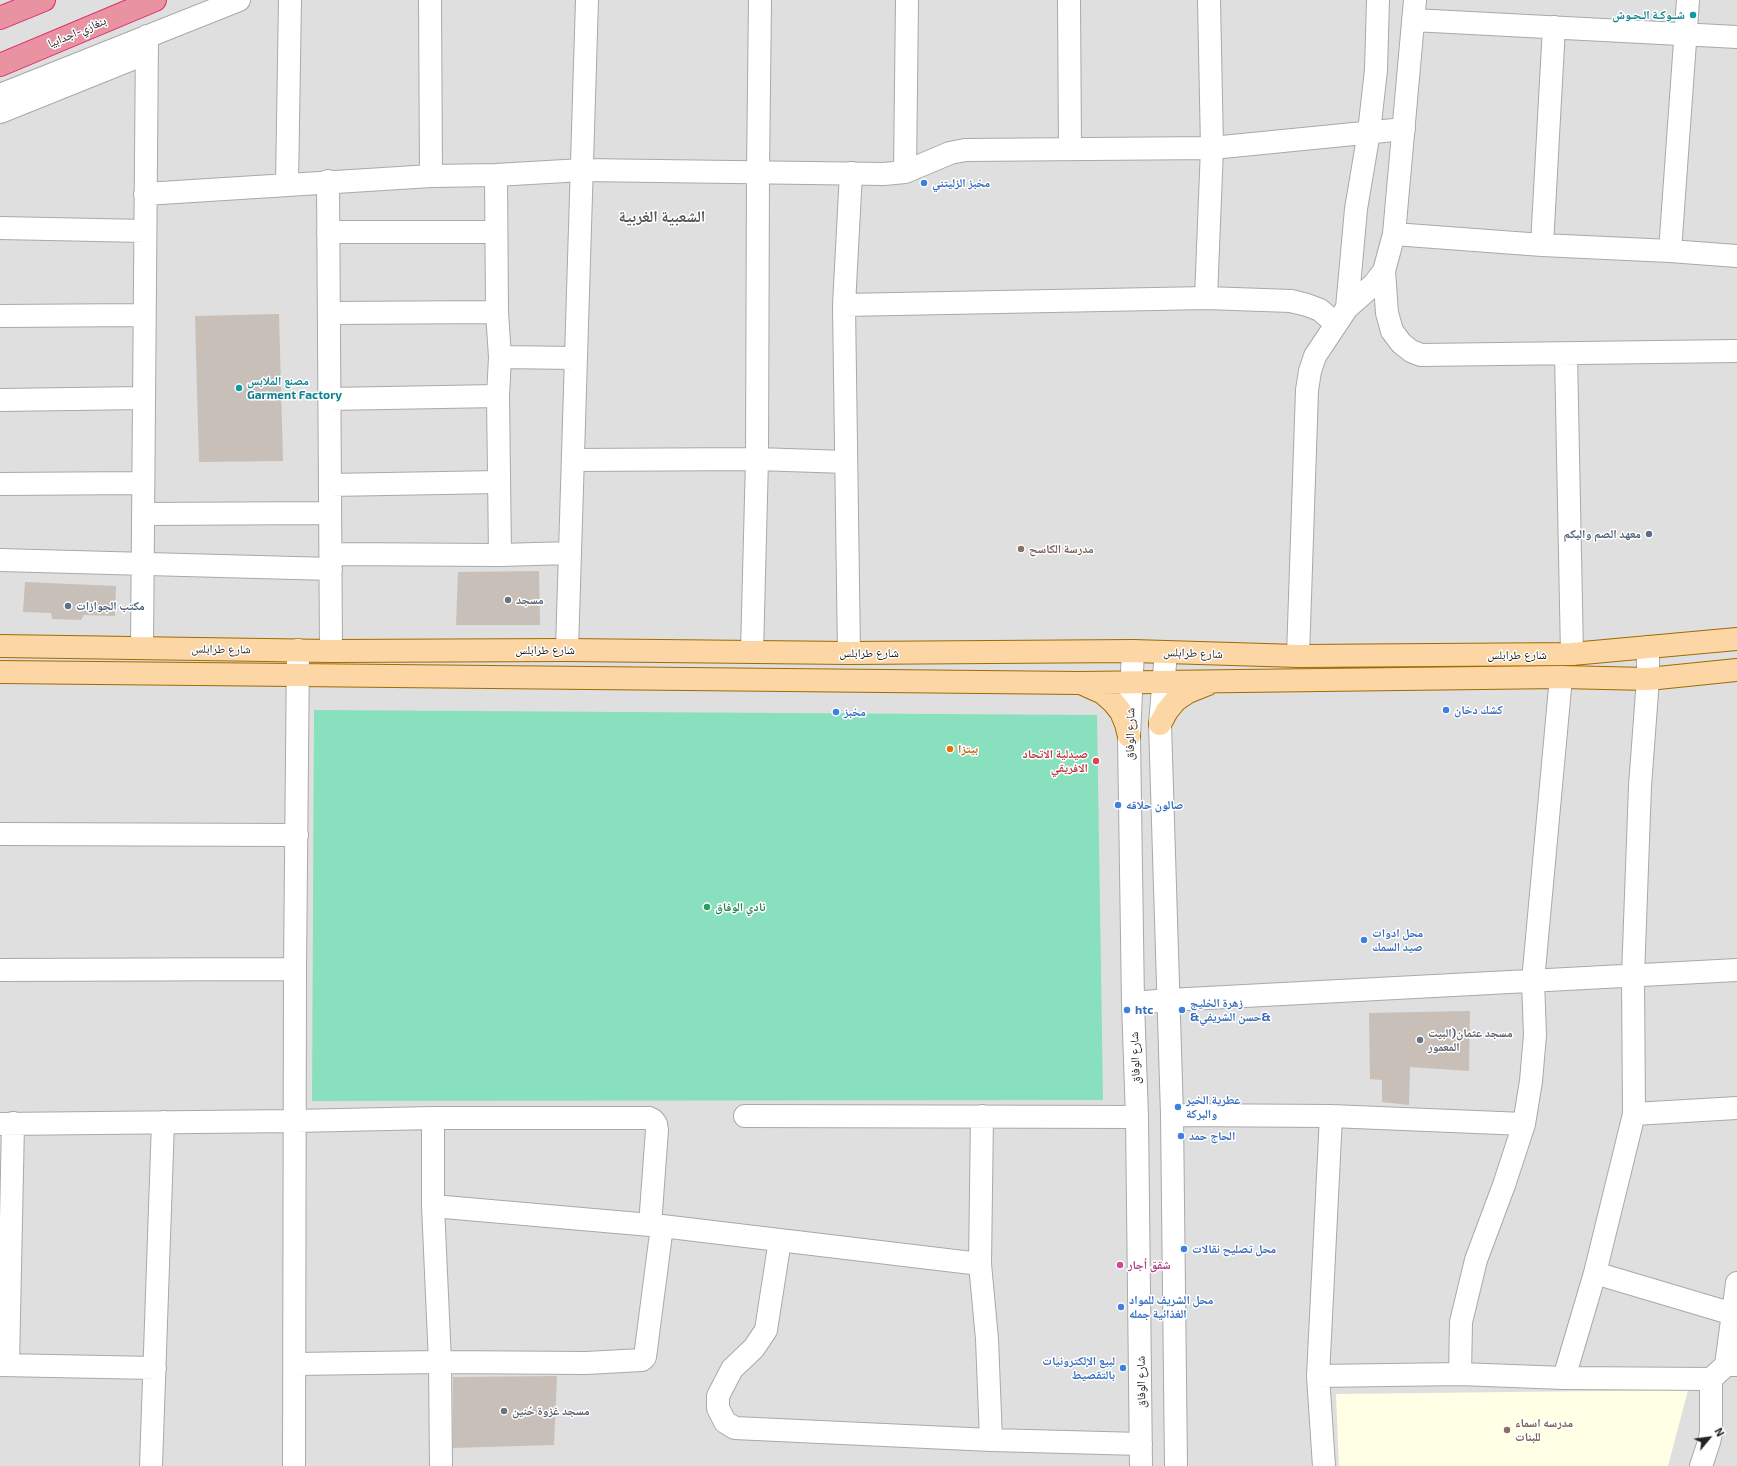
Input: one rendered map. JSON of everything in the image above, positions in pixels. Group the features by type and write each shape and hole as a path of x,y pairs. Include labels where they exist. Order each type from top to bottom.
{"highway":[{"path":"0,18 44,0"},
{"name":"بنغازي-اجدابيا","path":"0,65 155,0"}],"main road":[{"name":"شارع طرابلس","path":"0,646 331,651 567,650 849,653 1133,651 1298,656 1572,654 1737,639"},
{"name":"شارع طرابلس","path":"0,672 1080,683 1561,677 1648,679 1737,670"},
{"path":"1160,724 1167,711 1176,700 1200,686 1214,682"},
{"path":"1080,683 1103,693 1113,702 1121,712 1129,736"}],"street":[{"path":"0,112 147,45 239,0"},
{"path":"287,184 290,0"},
{"path":"430,0 431,176"},
{"path":"567,650 587,0"},
{"path":"752,652 757,459 760,0"},
{"path":"905,172 907,0"},
{"path":"1069,0 1070,149"},
{"path":"1206,298 1212,148 1209,0"},
{"path":"1342,316 1355,215 1369,132 1376,70 1378,0"},
{"path":"1670,251 1688,0"},
{"path":"1737,37 1554,26 1414,10 1394,234 1384,271 1387,313 1392,331 1401,343 1410,351 1421,355 1737,352"},
{"path":"1542,245 1554,26"},
{"path":"0,95 147,45"},
{"path":"142,647 144,564 143,483 147,45"},
{"path":"146,194 328,181 431,176 496,175 582,170 884,174 905,172 950,153 965,150 1212,148 1404,129"},
{"path":"849,653 844,305 851,173"},
{"path":"496,175 497,312 500,357 498,396 500,555"},
{"path":"328,181 331,651"},
{"path":"0,228 145,231"},
{"path":"328,232 496,232"},
{"path":"1394,234 1542,245 1670,251 1737,256"},
{"path":"1298,656 1307,390 1310,370 1314,356 1342,316 1374,284 1384,271"},
{"path":"844,305 1206,298 1291,302 1307,305 1342,316"},
{"path":"329,313 497,312"},
{"path":"0,316 144,315"},
{"path":"1566,354 1572,654"},
{"path":"500,357 576,358"},
{"path":"330,399 498,396"},
{"path":"0,400 144,398"},
{"path":"573,460 757,459 846,462"},
{"path":"330,485 499,482"},
{"path":"0,484 143,483"},
{"path":"143,514 330,513"},
{"path":"0,560 144,564 331,562 570,553"},
{"path":"1564,1378 1595,1273 1634,1114 1634,976 1640,786 1648,679 1648,647"},
{"path":"294,1466 295,969 299,674 298,650"},
{"name":"شارع الوفاق","path":"1133,651 1129,736 1133,1003 1137,1117 1141,1466"},
{"path":"1166,652 1160,724 1172,1116 1176,1466"},
{"path":"1460,1374 1461,1322 1476,1260 1524,1124 1534,1056 1534,981 1561,677"},
{"path":"0,834 297,835"},
{"path":"0,970 295,969"},
{"path":"1133,1003 1737,970"},
{"path":"1634,1114 1737,1108"},
{"path":"745,1116 1137,1117"},
{"path":"982,1116 980,1264 987,1339 991,1440"},
{"path":"1172,1116 1331,1116 1524,1124"},
{"path":"1324,1466 1318,1376 1331,1116"},
{"path":"433,1118 433,1206 440,1362 441,1466"},
{"path":"154,1368 4,1365 7,1123 295,1121 433,1118 641,1118 653,1120 656,1124 656,1226 645,1357 642,1360 586,1363 440,1362 295,1364"},
{"path":"151,1466 163,1122"},
{"path":"433,1206 656,1226 980,1264"},
{"path":"780,1240 766,1330 754,1348 732,1369 718,1396 718,1408 725,1422 735,1428 991,1440 1141,1444"},
{"path":"1595,1273 1733,1314"},
{"path":"1701,1466 1711,1433 1725,1369 1737,1283"},
{"path":"1318,1376 1460,1374 1564,1378 1725,1369"}],"shaded area":[{"path":"0,0 1737,0 1737,1466 0,1466"},
{"name":"مدرسه اسماء للبنات","path":"1688,1390 1668,1466 1339,1466 1336,1394"}],"green space":[{"name":"نادي الوفاق","path":"314,710 1097,715 1103,1100 312,1101"}],"building":[{"name":"مصنع الملابس Garment Factory","path":"279,314 283,461 199,462 195,316"},
{"path":"539,571 540,625 456,625 458,572"},
{"path":"25,582 116,586 115,616 84,615 81,620 52,619 51,613 23,612"},
{"name":"مسجد عثمان(البيت المعمور","path":"1470,1011 1469,1071 1410,1067 1409,1105 1382,1102 1382,1080 1370,1079 1369,1013"},
{"name":"مسجد غزوة حُنين","path":"557,1376 554,1445 453,1448 453,1377"}],"place":[{"name":"شــوكـة الـحـوش","path":"1693,15"},
{"name":"مخبز الزليتني","path":"924,183"},
{"name":"مصنع الملابس Garment Factory","path":"239,388"},
{"name":"معهد الصم والبكم","path":"1649,534"},
{"name":"مدرسة الكاسح","path":"1021,549"},
{"name":"مسجد","path":"508,600"},
{"name":"مكتب الجوازات","path":"68,606"},
{"name":"كشك دخان","path":"1446,710"},
{"name":"مخبز","path":"836,712"},
{"name":"بيتزا","path":"950,749"},
{"name":"صيدلية الاتحاد الافريقي","path":"1096,761"},
{"name":"صالون حلاقه","path":"1118,805"},
{"name":"نادي الوفاق","path":"707,907"},
{"name":"محل ادوات صيد السمك","path":"1364,940"},
{"name":"htc","path":"1127,1010"},
{"name":"زهرة الخليج &حسن الشريفي&","path":"1182,1010"},
{"name":"مسجد عثمان(البيت المعمور","path":"1420,1040"},
{"name":"عطرية الخير والبركة","path":"1178,1107"},
{"name":"الحاج حمد","path":"1181,1136"},
{"name":"محل تصليح نقالات","path":"1184,1249"},
{"name":"شقق أجار","path":"1120,1265"},
{"name":"محل الشريف للمواد الغذائية جمله","path":"1121,1307"},
{"name":"لبيع الإلكترونيات بالتقصيط","path":"1123,1368"},
{"name":"مسجد غزوة حُنين","path":"504,1411"},
{"name":"مدرسه اسماء للبنات","path":"1507,1430"}],"district":[{"name":"الشعبية الغربية","path":"662,217"}]}
